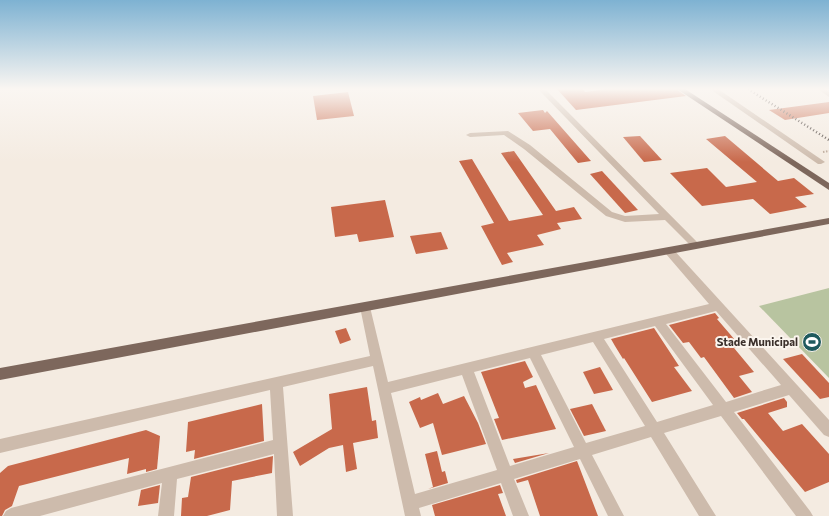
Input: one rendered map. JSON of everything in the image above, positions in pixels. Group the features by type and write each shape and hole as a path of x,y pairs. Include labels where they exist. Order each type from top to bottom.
{"main road":[{"path":"717,113 829,187"},
{"path":"0,374 829,221"}],"street":[{"path":"566,113 696,246"},
{"path":"749,113 821,162"},
{"path":"470,135 505,134 527,147 609,214 625,219 667,217"},
{"path":"669,251 829,430"},
{"path":"384,389 718,306"},
{"path":"365,307 411,510 505,474 792,388"},
{"path":"657,321 805,516"},
{"path":"596,336 708,516"},
{"path":"533,352 616,516"},
{"path":"0,446 377,360"},
{"path":"466,368 521,516"},
{"path":"276,384 285,516"},
{"path":"11,516 280,445"},
{"path":"166,516 170,474"}],"path":[{"path":"823,152 829,151"}],"green space":[{"name":"Stade Municipal","path":"829,288 829,378 759,306"}],"building":[{"path":"316,113 353,113 354,116 317,120"},
{"path":"518,113 549,113 591,161 578,163 550,129 533,131"},
{"path":"774,113 828,113 785,120"},
{"path":"640,136 662,160 644,162 623,137"},
{"path":"725,136 778,181 794,178 814,194 795,197 807,207 770,214 753,199 702,206 670,173 707,168 726,187 757,182 706,139"},
{"path":"514,151 556,211 574,207 582,219 557,223 561,229 537,235 544,245 507,253 513,262 502,265 481,226 494,223 459,161 472,159 509,221 543,215 501,153"},
{"path":"602,171 638,210 625,213 590,174"},
{"path":"385,200 394,237 359,242 357,234 335,237 331,207"},
{"path":"441,232 448,249 416,254 410,236"},
{"path":"715,313 719,318 717,319 741,347 734,348 754,372 739,376 752,392 734,398 704,357 701,358 689,342 683,343 669,325"},
{"path":"346,328 351,340 340,344 335,331"},
{"path":"654,328 679,366 674,367 692,391 652,402 611,339"},
{"path":"802,354 829,383 829,397 820,399 783,359"},
{"path":"525,361 533,377 523,382 525,388 536,385 556,429 502,440 494,419 499,418 481,372"},
{"path":"600,367 613,390 594,394 583,372"},
{"path":"367,387 372,421 376,420 378,438 353,443 357,469 346,472 343,445 329,448 300,466 293,452 332,429 329,394"},
{"path":"438,393 443,404 464,396 478,423 486,444 442,455 433,423 420,428 409,402 420,397 421,400"},
{"path":"784,398 787,402 787,407 768,413 783,431 802,424 829,454 829,482 805,492 744,419 742,419 737,413"},
{"path":"262,404 264,441 194,459 195,450 186,452 188,422"},
{"path":"592,404 606,431 584,436 570,409"},
{"path":"146,430 160,436 157,469 146,472 146,469 127,474 129,458 19,486 12,506 5,510 2,516 0,516 0,473 8,466"},
{"path":"437,451 442,472 445,471 448,483 428,489 433,487 425,454"},
{"path":"549,453 515,463 513,459"},
{"path":"273,456 272,473 232,481 230,510 207,516 181,516 182,498 188,497 191,477"},
{"path":"577,461 598,516 540,516 528,480 517,483 516,480"},
{"path":"160,485 158,503 138,506 141,490"},
{"path":"500,485 503,493 498,494 506,516 435,516 432,505"}],"railway":[{"path":"786,113 829,140"}],"place":[{"name":"Stade Municipal","path":"812,342"}]}
